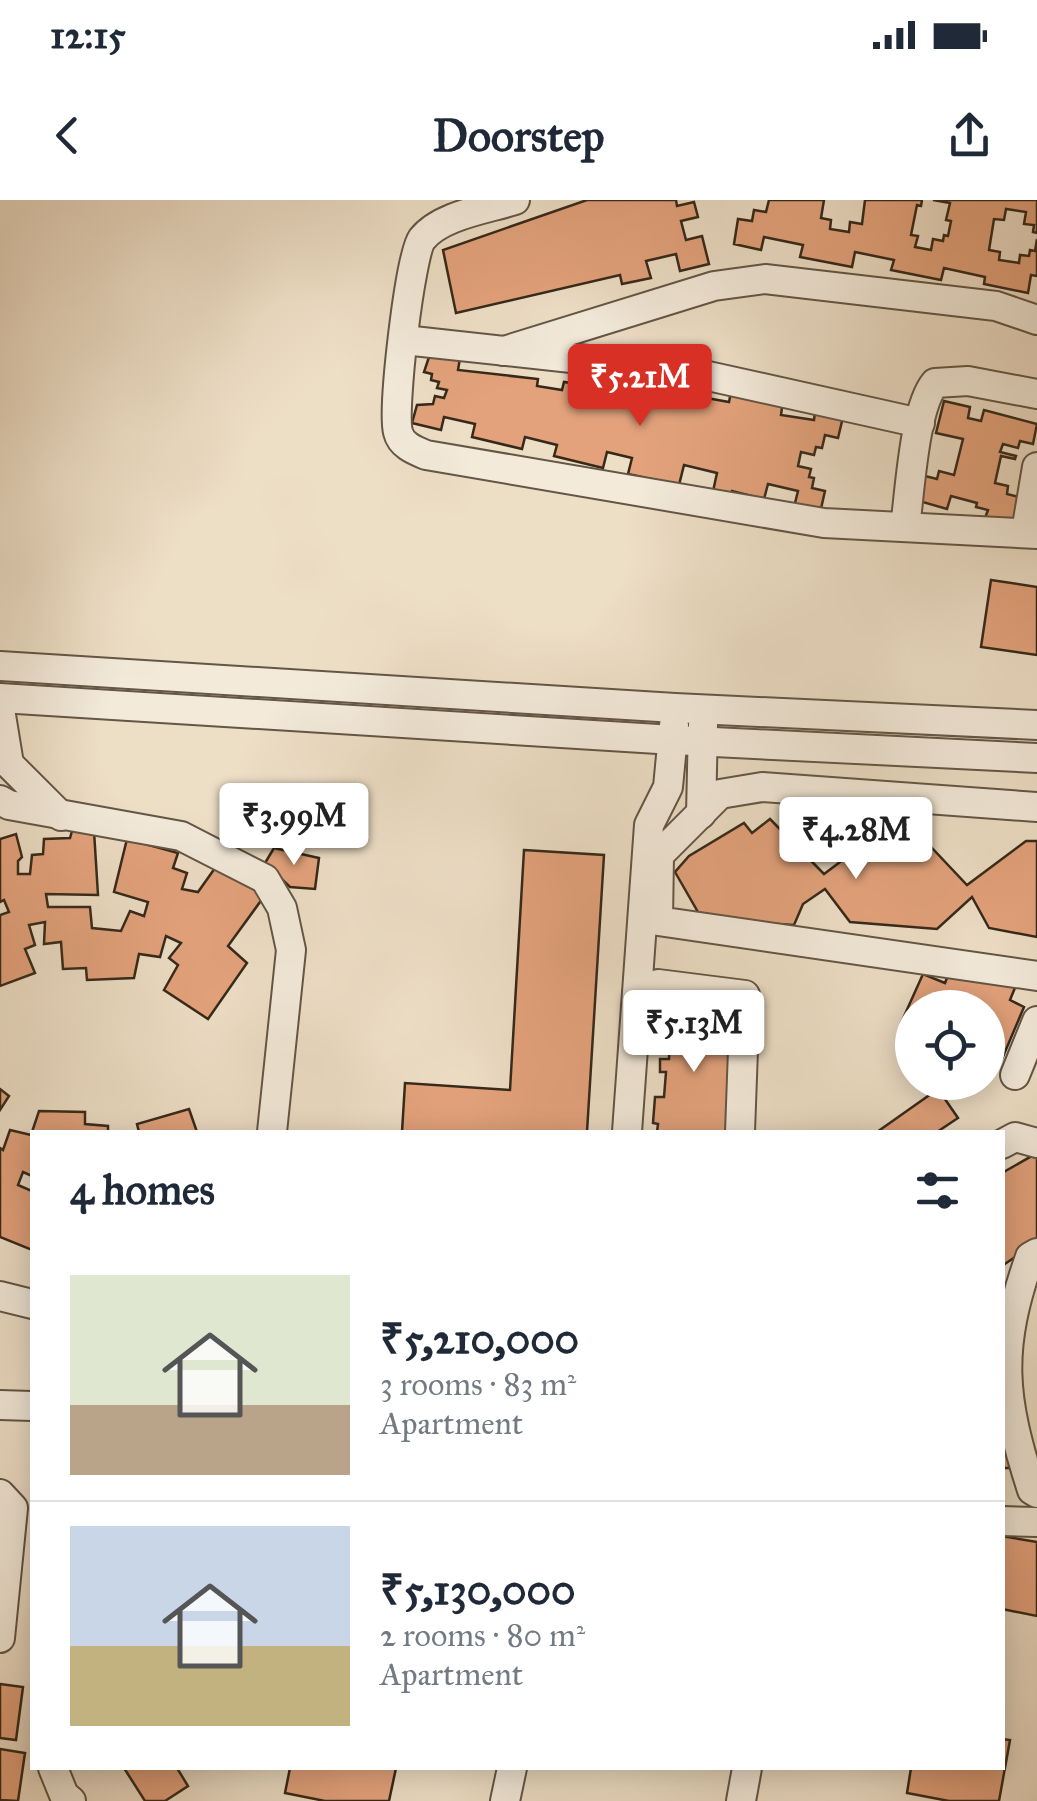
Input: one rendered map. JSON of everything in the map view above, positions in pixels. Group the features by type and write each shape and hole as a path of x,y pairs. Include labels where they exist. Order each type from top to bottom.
{"street":[{"path":"515,200 438,226 421,240 412,263 398,432 408,448 426,455 824,524 1031,533 1037,466"},
{"path":"504,351 714,286 765,279 996,306 1037,320"},
{"path":"404,340 681,370 920,422"},
{"path":"905,527 920,422 926,394 935,383 968,381 1037,394"},
{"path":"0,666 675,708 1037,725"},
{"path":"61,816 9,764 0,698 703,742 1037,758"},
{"path":"627,1130 649,825 668,787 675,708"},
{"path":"701,814 704,709"},
{"path":"1037,808 762,787 720,794 659,855 658,921 1037,976"},
{"path":"0,800 61,816 180,836 265,878 282,908 291,950 272,1130"},
{"path":"658,984 745,995 740,1130"},
{"path":"1015,1076 1037,1020"},
{"path":"1005,1142 1015,1137 1037,1143"},
{"path":"1037,1253 1030,1257 1012,1287 1006,1376 1015,1436 1032,1490 1037,1493"},
{"path":"0,1296 30,1304"},
{"path":"0,1405 30,1406"},
{"path":"0,1494 13,1508 0,1638"},
{"path":"1005,1521 1037,1522"},
{"path":"54,1770 64,1795 72,1801"},
{"path":"505,1801 512,1770"},
{"path":"741,1801 747,1770"}],"building":[{"path":"587,200 676,200 677,206 694,202 698,217 681,221 686,240 702,236 709,264 680,271 676,254 646,261 651,278 622,284 620,275 456,313 443,250"},
{"path":"769,200 824,200 821,218 831,220 830,229 849,232 850,222 862,224 865,200 922,200 921,206 917,205 911,235 918,236 915,247 931,250 933,239 943,241 944,235 948,236 951,221 946,220 950,203 933,200 1037,200 1037,233 1033,232 1034,225 1024,224 1026,212 1006,209 1004,220 994,219 989,250 1000,252 999,260 1019,263 1020,255 1029,256 1030,250 1035,251 1037,239 1037,276 1031,275 1028,293 984,284 985,277 944,268 941,280 891,270 894,260 855,252 852,267 800,257 803,245 764,237 761,250 734,244 738,219 752,221 754,210 766,212"},
{"path":"430,354 460,358 458,370 538,379 537,386 562,390 564,382 618,390 617,396 637,399 639,383 673,388 674,383 703,387 701,397 729,402 731,392 783,400 781,415 814,420 815,412 843,417 838,438 825,435 822,448 816,447 814,455 801,452 798,466 811,469 812,488 825,491 820,513 794,507 798,491 768,484 764,499 732,491 730,500 712,496 717,473 684,465 679,485 628,474 632,458 607,452 603,468 554,456 557,445 525,437 522,449 472,437 475,424 444,417 441,430 412,423 417,405 433,404 435,396 444,398 447,390 437,388 439,382 424,372"},
{"path":"944,401 970,407 968,418 981,421 984,410 1037,424 1033,444 1020,441 1018,448 1003,444 1000,452 1016,456 1001,456 995,483 1008,486 1007,494 1019,497 1013,525 985,518 988,510 951,496 947,509 919,501 925,476 937,479 939,471 954,475 963,439 936,433"},
{"path":"991,580 1037,587 1037,655 981,647"},
{"path":"770,819 824,874 876,835 915,830 967,885 1026,841 1037,841 1037,937 989,928 972,897 937,929 850,922 825,889 803,904 794,925 702,919 675,872 689,856 744,823 752,833"},
{"path":"72,831 94,831 98,895 46,894 48,907 90,907 92,928 121,931 130,911 144,916 148,902 114,892 127,839 178,853 173,868 187,873 182,889 198,892 220,861 268,891 228,946 247,963 208,1019 164,990 178,965 169,958 181,943 166,936 160,957 139,954 134,978 87,980 86,968 63,969 61,942 44,944 45,922 29,925 35,945 25,949 35,973 0,986 0,915 9,912 4,900 0,902 0,839 16,834 22,857 18,874 30,874 32,855 43,854 44,839 70,838"},
{"path":"274,848 319,858 315,889 290,887 265,863"},
{"path":"524,850 604,855 587,1130 402,1130 405,1083 510,1090"},
{"path":"952,965 1017,983 1010,1000 1024,1007 1005,1052 1005,990 916,990 923,974 945,983"},
{"path":"670,996 688,997 688,1010 696,1010 694,1030 729,1032 731,1016 730,1130 657,1130 658,1124 653,1123 655,1097 664,1097 666,1072 660,1072 660,1059 669,1059 670,1034 663,1034 664,1007 669,1008"},
{"path":"0,1089 9,1096 0,1110"},
{"path":"922,1100 946,1100 958,1118 940,1130 880,1130"},
{"path":"189,1109 196,1130 138,1130 137,1124"},
{"path":"39,1111 85,1112 85,1124 108,1126 108,1130 33,1130"},
{"path":"10,1130 30,1135 30,1175 23,1172 18,1185 30,1190 30,1249 0,1237 0,1148 3,1150"},
{"path":"1037,1153 1037,1242 1005,1264 1005,1171"},
{"path":"1005,1409 1010,1468 1005,1468"},
{"path":"1005,1537 1037,1542 1037,1616 1005,1610"},
{"path":"0,1684 23,1687 16,1740 0,1738"},
{"path":"1005,1739 1010,1740 1005,1768"},
{"path":"0,1749 25,1753 18,1801 0,1800"},
{"path":"125,1770 178,1770 188,1786 165,1801 145,1801"},
{"path":"290,1770 396,1770 389,1801 325,1801 285,1793"},
{"path":"911,1770 1005,1770 999,1801 949,1801 907,1793"}]}
